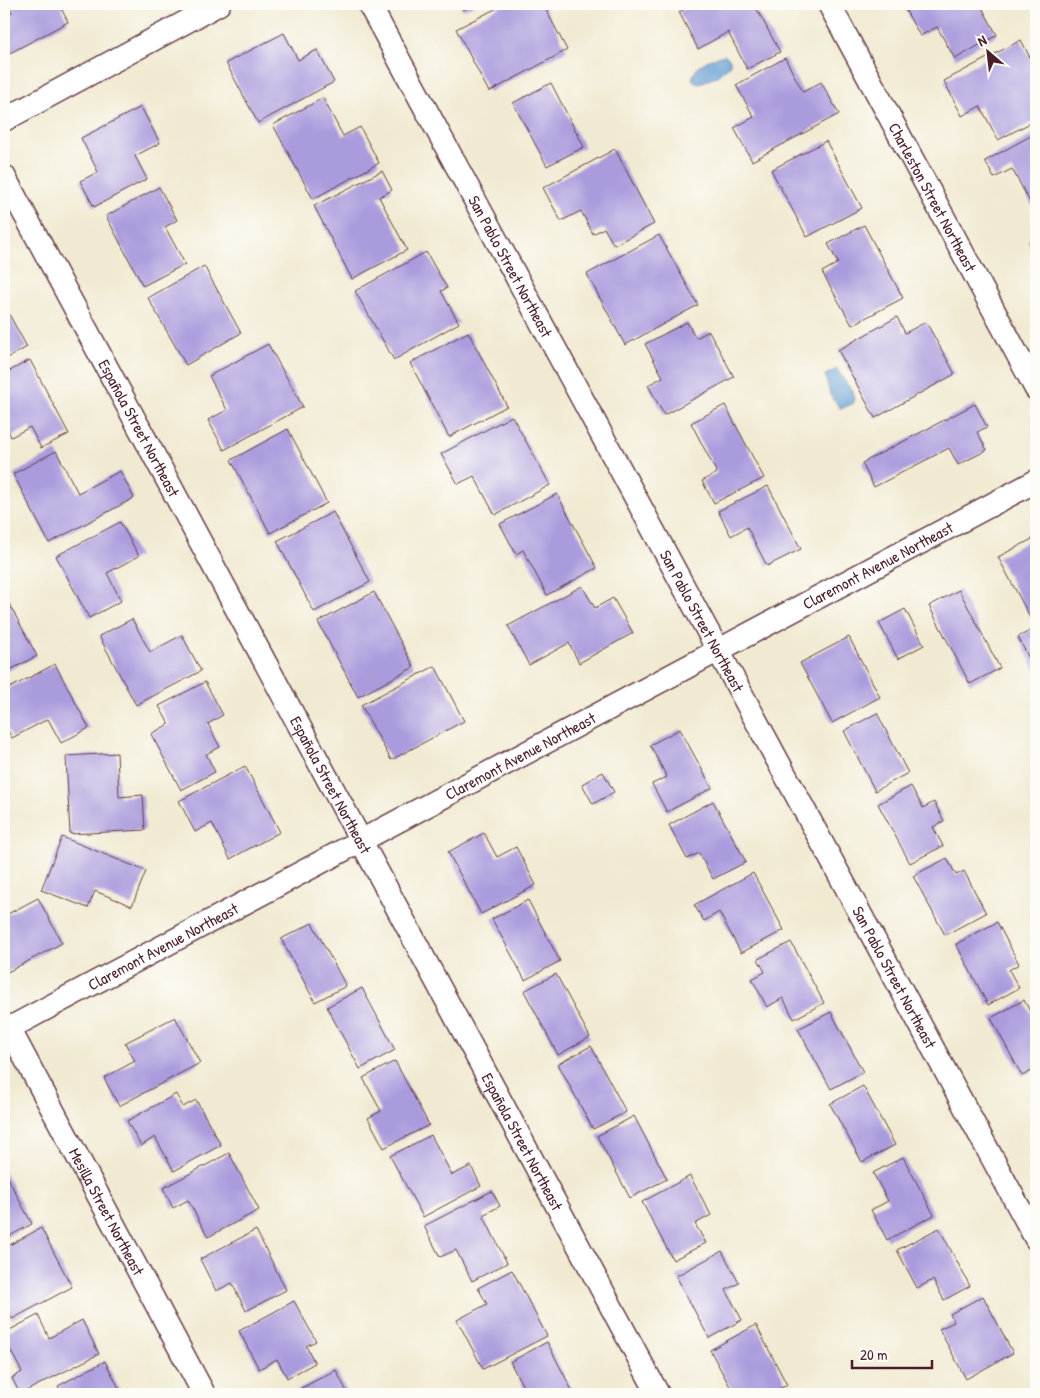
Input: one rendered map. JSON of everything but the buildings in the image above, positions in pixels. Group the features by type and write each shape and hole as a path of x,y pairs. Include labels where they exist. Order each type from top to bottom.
{"street":[{"path":"4,120 219,4"},
{"name":"San Pablo Street Northeast","path":"369,4 716,650 1036,1239"},
{"name":"Charleston Street Northeast","path":"830,4 1036,389"},
{"name":"Española Street Northeast","path":"4,176 658,1394"},
{"name":"Claremont Avenue Northeast","path":"7,1029 1036,480"},
{"name":"Mesilla Street Northeast","path":"7,1029 204,1394"}],"water":[{"path":"725,55 730,59 730,65 716,77 697,84 692,79 700,65 715,57"},
{"path":"837,369 853,390 854,403 841,409 830,395 825,375"}]}
